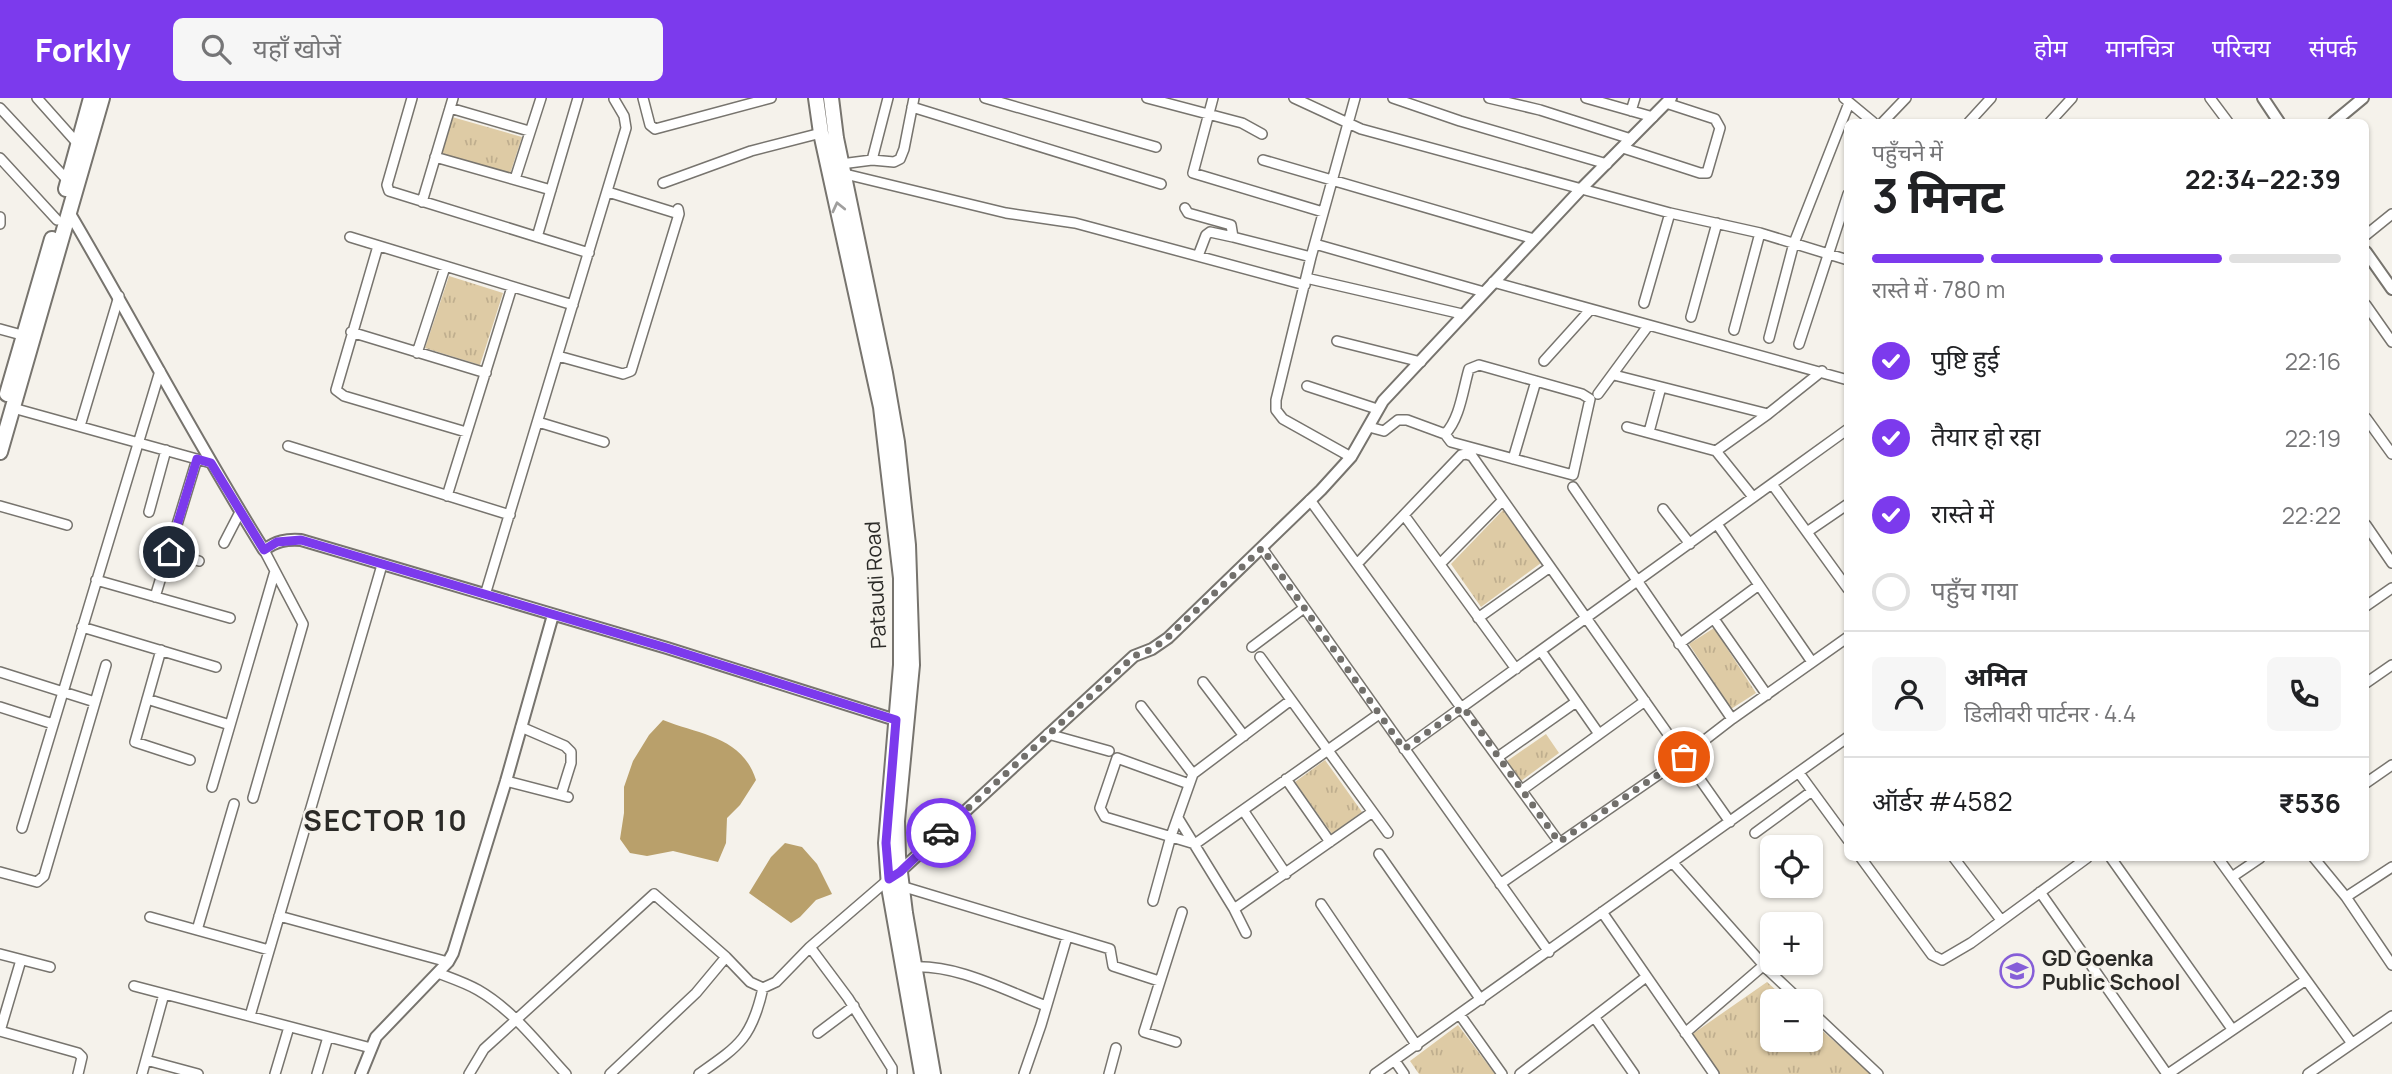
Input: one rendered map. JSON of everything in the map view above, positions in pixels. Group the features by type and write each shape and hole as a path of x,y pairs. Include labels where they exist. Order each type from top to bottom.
{"main road":[{"path":"72,184 78,144 92,98"},
{"path":"0,452 72,184 102,98"},
{"path":"816,98 821,133 897,442 908,545 912,665 901,721 897,879 922,1074"},
{"path":"831,98 877,361"},
{"path":"0,419 29,337"},
{"path":"909,967 933,1074"}],"street":[{"path":"37,98 78,144"},
{"path":"412,98 387,188 392,193 589,253"},
{"path":"515,179 528,131 541,98"},
{"path":"537,237 578,98"},
{"path":"643,98 650,125 654,128 771,98"},
{"path":"872,160 888,98"},
{"path":"985,98 1156,148"},
{"path":"1147,98 1242,124 1262,134"},
{"path":"1213,98 1193,173 1323,212"},
{"path":"1294,98 1361,128 1670,212 1760,233 1844,259"},
{"path":"1351,457 1283,419 1276,410 1276,400 1311,257 1355,98"},
{"path":"1393,98 1460,121 1607,163"},
{"path":"1489,98 1540,110 1631,139"},
{"path":"1586,98 1653,117"},
{"path":"1631,111 1635,98"},
{"path":"1886,119 1906,98"},
{"path":"1972,119 1991,98"},
{"path":"2053,119 2072,98"},
{"path":"2210,98 2226,119"},
{"path":"2263,98 2277,119"},
{"path":"2338,119 2363,98"},
{"path":"485,595 626,128 624,116 614,99"},
{"path":"699,1074 712,1070 736,1048 750,1030 763,988 776,982 810,947 897,879 1048,734 1134,656 1152,649 1167,638 1311,500 1351,457 1377,409 1462,314 1668,100 1719,123 1720,128 1707,173 1623,148"},
{"path":"1769,338 1794,243 1846,100 1868,119"},
{"path":"422,202 451,103 528,131"},
{"path":"843,169 872,160 894,162 900,159 913,103 1161,184"},
{"path":"0,108 72,184"},
{"path":"663,183 751,151 821,133"},
{"path":"435,157 551,190"},
{"path":"0,158 63,216 119,296 211,463 264,550 303,624 253,798"},
{"path":"1263,160 1534,239"},
{"path":"843,169 1006,213 1075,223 1198,256 1462,314"},
{"path":"558,356 623,374 631,371 679,212 608,192"},
{"path":"1798,344 1844,206"},
{"path":"1185,208 1188,213 1232,225 1233,237"},
{"path":"1644,303 1670,212"},
{"path":"2369,233 2392,214"},
{"path":"0,217 0,224"},
{"path":"1691,317 1717,223"},
{"path":"1198,256 1210,232 1311,257"},
{"path":"1734,330 1760,233"},
{"path":"350,237 573,305"},
{"path":"1315,244 1484,292"},
{"path":"378,246 335,385 336,390 466,432"},
{"path":"2369,256 2392,289"},
{"path":"417,353 445,267"},
{"path":"1493,282 1844,379"},
{"path":"447,496 512,287"},
{"path":"80,426 119,296"},
{"path":"1545,361 1590,310"},
{"path":"2369,313 2392,342"},
{"path":"1598,394 1648,326"},
{"path":"0,329 29,337"},
{"path":"351,332 486,373"},
{"path":"1337,341 1420,362"},
{"path":"1369,427 1384,431 1398,420 1407,419 1445,433 1451,442 1573,475 1590,399 1486,367 1472,366 1451,428 1445,433"},
{"path":"22,828 160,371"},
{"path":"1716,451 1822,371"},
{"path":"1614,374 1768,414"},
{"path":"1513,459 1536,381"},
{"path":"1307,386 1377,409"},
{"path":"1649,432 1661,387"},
{"path":"13,408 211,463"},
{"path":"538,422 604,442"},
{"path":"2369,422 2392,454"},
{"path":"1627,426 1716,451 1753,497"},
{"path":"1404,749 1844,432"},
{"path":"288,446 510,515"},
{"path":"149,512 166,450"},
{"path":"1357,564 1464,454 1472,456 1644,701 1686,755 1730,822"},
{"path":"155,597 197,459"},
{"path":"1772,484 1844,583"},
{"path":"1573,487 1732,719"},
{"path":"1311,500 1559,842"},
{"path":"1440,564 1503,500"},
{"path":"0,506 67,525"},
{"path":"1807,532 1844,507"},
{"path":"1663,509 1690,544"},
{"path":"224,543 240,512"},
{"path":"1404,515 1516,669"},
{"path":"1717,524 1812,662"},
{"path":"2369,533 2392,563"},
{"path":"264,550 277,542 301,540 667,648 901,721"},
{"path":"1262,548 1549,952"},
{"path":"169,552 199,561"},
{"path":"250,1016 382,565"},
{"path":"1478,618 1550,567"},
{"path":"212,787 275,571"},
{"path":"96,580 230,618"},
{"path":"1679,644 1759,585"},
{"path":"2369,604 2392,588"},
{"path":"1252,647 1304,608"},
{"path":"361,1074 376,1038 448,962 453,953 553,615"},
{"path":"1714,619 1766,695"},
{"path":"82,627 216,667"},
{"path":"1500,884 1686,755 1844,640"},
{"path":"160,650 135,742 190,760"},
{"path":"1541,651 1599,734"},
{"path":"1259,657 1388,834"},
{"path":"2369,681 2392,665"},
{"path":"0,872 41,881 106,666"},
{"path":"0,672 95,702"},
{"path":"1203,682 1244,736"},
{"path":"146,699 230,725"},
{"path":"1153,901 1171,836 1193,774 1291,700"},
{"path":"1522,790 1644,701"},
{"path":"1498,757 1576,702"},
{"path":"1141,706 1193,774"},
{"path":"0,707 53,724"},
{"path":"1195,844 1379,714"},
{"path":"506,781 564,796 571,752 565,746 521,727"},
{"path":"1048,734 1109,751"},
{"path":"1375,1074 1844,740"},
{"path":"1189,784 1117,758 1100,808 1105,817 1195,844"},
{"path":"2369,781 2392,765"},
{"path":"1799,773 1844,835"},
{"path":"1286,779 1330,842"},
{"path":"1755,834 1812,791"},
{"path":"197,930 234,804"},
{"path":"1243,810 1286,874"},
{"path":"1234,909 1371,813"},
{"path":"1178,818 1246,933"},
{"path":"1379,854 1481,1000"},
{"path":"1863,861 1935,958 1945,959 2083,861"},
{"path":"1957,861 2001,920"},
{"path":"2113,861 2232,1029"},
{"path":"2220,861 2351,1042"},
{"path":"2232,877 2256,861"},
{"path":"2316,861 2346,897 2392,965"},
{"path":"1673,863 1760,961"},
{"path":"2346,897 2392,867"},
{"path":"897,879 1110,949 1113,966 1159,981"},
{"path":"2040,892 2167,1074 2306,980"},
{"path":"469,1074 484,1049 654,894 726,957 750,982 763,988"},
{"path":"1321,904 1417,1046"},
{"path":"1176,1042 1144,1032 1182,912"},
{"path":"1602,912 1714,1074"},
{"path":"279,916 448,962"},
{"path":"150,917 269,950"},
{"path":"1024,1074 1067,937"},
{"path":"810,947 854,1006 892,1074"},
{"path":"0,954 50,967"},
{"path":"610,1074 696,993 726,957"},
{"path":"21,960 0,1031 78,1053 82,1057 78,1074"},
{"path":"909,967 935,967 1046,1006"},
{"path":"1685,1033 1760,968"},
{"path":"438,973 478,990 516,1020 566,1074"},
{"path":"1774,975 1789,989"},
{"path":"1520,1074 1646,977"},
{"path":"134,986 371,1048"},
{"path":"142,1074 164,994"},
{"path":"818,1033 854,1006"},
{"path":"1460,1015 1502,1074"},
{"path":"2308,1074 2392,1016"},
{"path":"1595,1018 1631,1070 1619,1074"},
{"path":"1823,1022 1878,1074"},
{"path":"275,1074 289,1027"},
{"path":"317,1074 328,1037"},
{"path":"1109,1074 1116,1048"},
{"path":"146,1060 198,1074"},
{"path":"1395,1061 1404,1074"}],"green space":[{"path":"452,117 522,137 510,174 442,154"},
{"path":"449,276 503,293 480,365 425,348"},
{"path":"1503,510 1541,563 1481,607 1451,564"},
{"path":"1714,628 1756,693 1731,709 1689,644"},
{"path":"1546,734 1559,753 1521,781 1507,761"},
{"path":"1325,760 1362,812 1332,834 1295,782"},
{"path":"1767,982 1775,989 1760,989 1760,1052 1823,1052 1823,1031 1872,1074 1718,1074 1691,1035"},
{"path":"1458,1025 1495,1074 1419,1074 1410,1061"}],"shaded area":[{"path":"663,720 718,739 730,746 750,765 756,780 740,805 727,818 726,843 718,862 673,851 647,856 630,853 620,839 624,787 633,761 649,735"},
{"path":"785,843 802,847 817,864 832,894 816,900 791,923 749,893 771,857"}],"way so far":[{"path":"941,833 1134,656 1152,649 1167,638 1262,548 1404,749 1463,707 1559,842 1684,757"}],"place":[{"name":"GD Goenka Public School","path":"2017,971"}],"district":[{"name":"SECTOR 10","path":"386,821"}],"route":[{"path":"169,552 197,459 211,463 264,550 287,539 301,540 667,648 896,720 886,843 889,879 941,833"}]}
